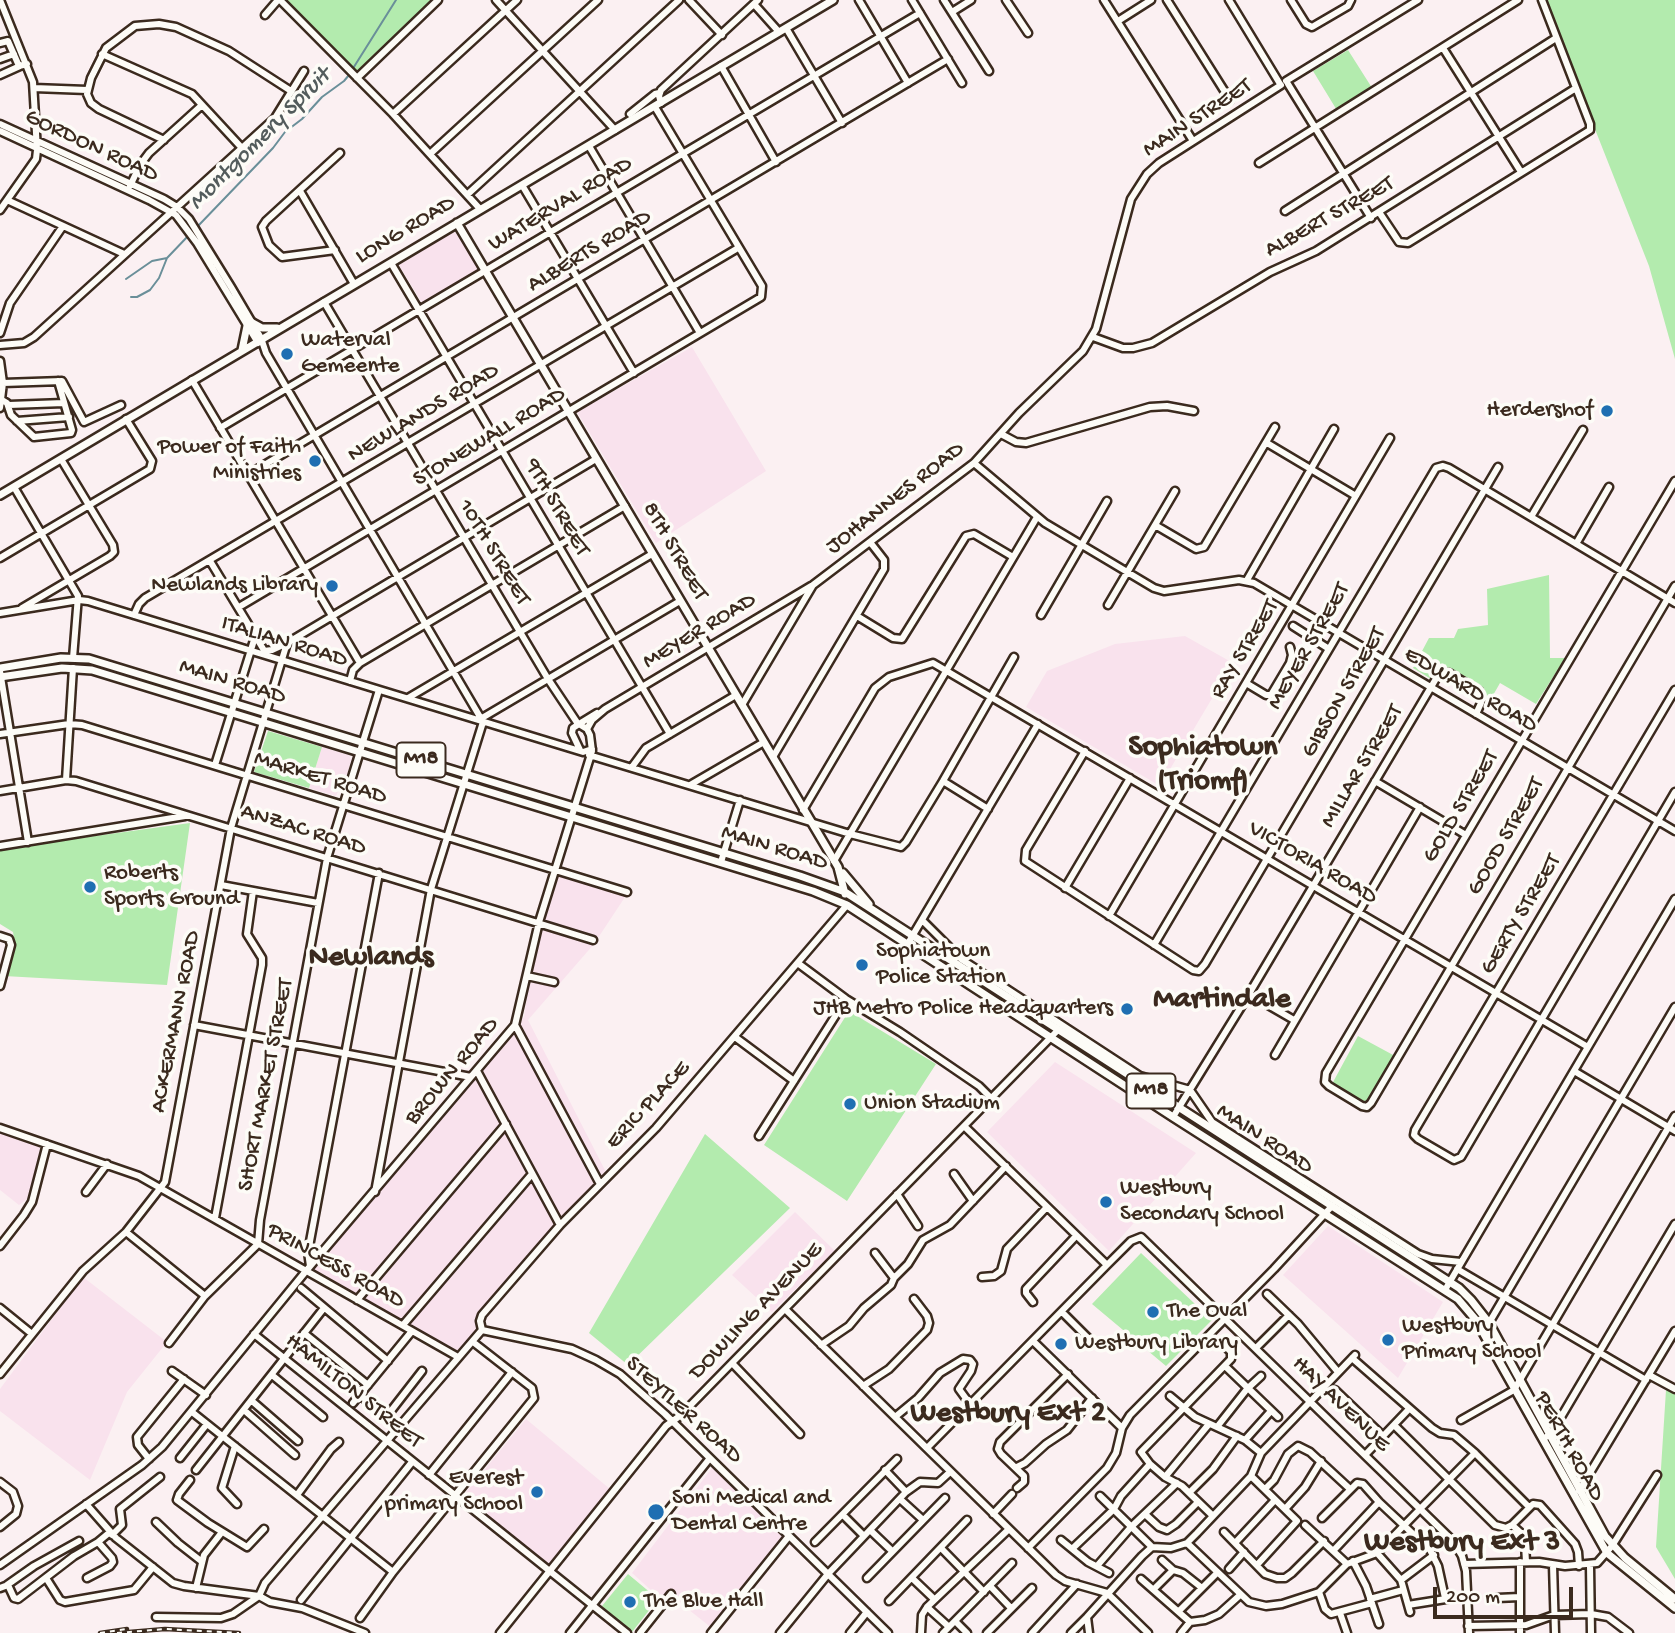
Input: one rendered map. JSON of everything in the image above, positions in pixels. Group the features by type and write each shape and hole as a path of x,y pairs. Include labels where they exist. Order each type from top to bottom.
{"main road":[{"name":"LONG ROAD","path":"0,495 833,0"},
{"name":"8TH STREET","path":"457,223 838,867 847,905"},
{"path":"242,351 249,324 262,328 280,328"},
{"name":"MAIN ROAD","path":"0,673 73,658 96,661 467,774 813,891 847,905 1445,1290"},
{"name":"MAIN ROAD","path":"0,673 73,668 99,671 464,784 724,853 845,892 1450,1282"},
{"path":"829,886 838,882 838,867"},
{"path":"838,867 873,911"},
{"name":"PERTH ROAD","path":"1450,1282 1471,1300 1489,1323 1551,1434 1607,1553 1675,1608"},
{"name":"PERTH ROAD","path":"1445,1290 1470,1312 1543,1440 1612,1546 1675,1599"}],"street":[{"path":"0,0 34,88 37,150 36,159 0,210"},
{"path":"265,15 279,0 394,114 480,209"},
{"path":"353,74 439,0"},
{"path":"496,0 615,130"},
{"path":"394,114 517,0"},
{"path":"430,153 598,0"},
{"path":"468,194 679,0"},
{"path":"689,0 722,35"},
{"path":"859,0 908,83"},
{"path":"912,0 962,83"},
{"path":"944,0 989,71"},
{"path":"952,12 971,0"},
{"path":"1006,0 1028,33"},
{"path":"1104,0 1193,141"},
{"path":"1118,22 1151,0"},
{"path":"1167,0 1230,100"},
{"path":"1229,0 1315,128 1371,218"},
{"path":"1291,0 1306,24 1315,27 1348,6 1351,0"},
{"path":"1259,163 1518,0"},
{"path":"1379,212 1399,242 1406,244 1590,130 1542,0"},
{"name":"MAIN STREET","path":"1093,337 1133,193 1152,169 1416,1"},
{"path":"630,114 659,93 756,2 783,30 842,123"},
{"name":"WATERVAL ROAD","path":"220,428 919,13"},
{"path":"164,140 99,110 91,103 87,90 102,54 110,44 135,26 168,24 229,51 291,91"},
{"path":"1285,211 1556,38"},
{"path":"0,43 8,41 14,54 24,65"},
{"path":"1443,48 1521,172"},
{"path":"0,59 14,54"},
{"path":"102,54 192,94 242,147"},
{"name":"ALBERTS ROAD","path":"249,474 948,59"},
{"path":"0,75 24,65"},
{"path":"721,66 776,162"},
{"path":"0,345 23,343 34,337 275,118 304,71"},
{"path":"34,88 87,90"},
{"name":"ALBERT STREET","path":"1093,337 1123,348 1152,343 1269,272 1312,254 1576,88"},
{"path":"659,93 658,105 738,248"},
{"path":"130,188 144,160 202,104"},
{"name":"GORDON ROAD","path":"0,124 174,209 193,231 483,720"},
{"name":"GORDON ROAD","path":"0,131 37,150 130,188"},
{"path":"589,146 700,333"},
{"path":"335,250 282,257 265,239 263,223 341,153"},
{"path":"522,185 634,373"},
{"path":"300,191 354,284"},
{"path":"7,200 124,254"},
{"path":"0,333 10,303 63,226"},
{"name":"NEWLANDS ROAD","path":"134,615 145,598 738,248"},
{"name":"STONEWALL ROAD","path":"239,607 758,299 762,295 762,286 738,248"},
{"name":"9TH STREET","path":"391,263 670,734"},
{"name":"10TH STREET","path":"324,302 568,712 587,750"},
{"name":"JOHANNES ROAD","path":"741,705 813,585 974,463 1077,357 1093,337"},
{"path":"0,361 3,404 35,437 71,433 58,381"},
{"path":"192,380 360,663"},
{"path":"3,383 64,382 84,422 121,405"},
{"path":"3,404 64,402"},
{"path":"1001,434 1016,442 1026,443 1150,407 1167,406 1194,411"},
{"path":"17,421 69,417"},
{"path":"0,558 152,467 152,461 126,419"},
{"path":"1155,526 1201,549 1275,428"},
{"path":"974,463 1037,517 1161,591 1247,580 1334,429"},
{"path":"1531,517 1583,430"},
{"name":"RAY STREET","path":"1109,916 1390,438"},
{"path":"1267,443 1356,496"},
{"path":"18,610 110,556 114,547 61,459"},
{"path":"210,561 265,653 287,643 596,459"},
{"name":"MEYER STREET","path":"1154,946 1431,474 1436,468 1444,466 1484,491"},
{"name":"GIBSON STREET","path":"1154,946 1193,970 1199,971 1205,964 1498,467"},
{"name":"GOLD STREET","path":"1368,1106 1362,1106 1329,1086 1324,1079 1675,481"},
{"path":"14,487 79,600 73,658"},
{"path":"1576,544 1609,487"},
{"path":"1108,605 1175,491"},
{"path":"1484,491 1675,603"},
{"path":"1041,615 1107,501"},
{"path":"350,681 353,670 360,663 625,506"},
{"path":"838,867 850,834 1037,517"},
{"path":"857,616 893,638 902,639 966,536 974,534 1013,557"},
{"path":"773,757 886,564 870,542"},
{"path":"408,698 652,554"},
{"name":"EDWARD ROAD","path":"1247,580 1675,831"},
{"name":"MEYER ROAD","path":"575,727 813,585"},
{"name":"GOOD STREET","path":"1368,1106 1675,586"},
{"name":"ITALIAN ROAD","path":"0,613 79,600 93,602 555,744 587,750 614,762"},
{"path":"375,1192 431,889 483,720 680,601"},
{"path":"1293,626 1329,649"},
{"path":"215,765 255,637"},
{"name":"ACKERMANN ROAD","path":"160,1188 165,1179 231,828 265,723 287,643"},
{"path":"1246,683 1266,695 1271,695 1290,663 1290,648"},
{"path":"988,809 943,781 1014,657"},
{"path":"803,810 869,695 880,683 926,663 933,663 946,670"},
{"path":"66,780 73,668"},
{"name":"VICTORIA ROAD","path":"946,670 1588,1047"},
{"path":"0,673 28,842"},
{"path":"1430,687 1437,677 1446,673 1477,688 1482,697 1476,714"},
{"name":"MILLAR STREET","path":"1173,1117 1249,994 1430,687"},
{"name":"SHORT MARKET STREET","path":"258,1244 260,1220 327,858 379,690"},
{"name":"GERTY STREET","path":"1542,1019 1461,1157 1454,1160 1416,1137 1414,1132 1675,690"},
{"path":"632,767 646,748 736,695"},
{"name":"MEYER ROAD","path":"587,729 592,720 605,709"},
{"name":"MARKET ROAD","path":"0,734 69,724 82,725 627,892"},
{"path":"907,945 1038,724"},
{"path":"555,744 567,742 575,727 587,729 587,750"},
{"path":"691,785 764,742"},
{"name":"ITALIAN ROAD","path":"587,750 614,762 894,847 901,847 906,842 943,781"},
{"name":"BROWN ROAD","path":"0,1565 149,1459 192,1412 308,1268 515,1025 539,922 583,780 587,750"},
{"path":"1085,751 1026,849 1024,858 1027,864 1154,946"},
{"path":"1065,888 1130,778"},
{"name":"ANZAC ROAD","path":"0,791 66,780 189,815 593,940"},
{"path":"1375,781 1466,835"},
{"path":"1542,1019 1675,792"},
{"path":"721,862 740,800"},
{"path":"1275,1055 1420,807"},
{"path":"0,846 189,815"},
{"path":"308,1268 379,873"},
{"path":"220,885 318,903"},
{"path":"215,1218 262,965 262,958 247,934 253,891"},
{"path":"1445,1290 1675,899"},
{"name":"ERIC PLACE","path":"259,1596 265,1583 482,1330 482,1315 560,1225 656,1128 847,905"},
{"path":"923,921 961,959 1140,1076 1190,1090"},
{"path":"0,936 9,939 11,945 0,986"},
{"path":"799,964 846,999 979,1086 991,1098"},
{"path":"527,976 554,982"},
{"path":"1249,994 1294,1020"},
{"path":"759,1136 846,999"},
{"path":"1489,1323 1675,1007"},
{"path":"194,1025 471,1077"},
{"path":"515,1025 600,1184"},
{"name":"DOWLING AVENUE","path":"499,1633 657,1436 785,1310 1058,1030"},
{"path":"735,1037 794,1081"},
{"path":"478,1071 560,1225"},
{"path":"1574,1071 1672,1129"},
{"name":"MAIN ROAD","path":"1190,1090 1216,1125 1406,1247 1426,1258 1461,1262"},
{"path":"1461,1420 1514,1390 1672,1129 1675,1116"},
{"path":"357,1300 506,1124"},
{"path":"928,1448 1107,1265 964,1126"},
{"name":"PRINCESS ROAD","path":"0,1128 134,1174 258,1244 308,1268 357,1300 458,1357"},
{"path":"0,1246 32,1202 47,1144"},
{"path":"86,1192 107,1164"},
{"path":"821,1345 849,1326 864,1308 886,1291 923,1240 950,1225 1006,1166"},
{"path":"402,1325 533,1174"},
{"path":"954,1174 973,1201"},
{"path":"0,1374 83,1270 126,1232 160,1188"},
{"path":"897,1194 918,1226"},
{"path":"1028,1548 1107,1468 1116,1453 1122,1428 1142,1403 1332,1206"},
{"path":"982,1277 994,1276 1000,1271 1007,1249 1047,1208"},
{"path":"1543,1440 1551,1434 1675,1224"},
{"path":"126,1232 205,1296"},
{"path":"1033,1302 1026,1289 1076,1236"},
{"name":"HAY AVENUE","path":"1107,1265 1131,1241 1144,1238 1453,1541 1464,1564 1468,1629"},
{"path":"169,1343 205,1296 258,1244"},
{"path":"876,1253 894,1278"},
{"path":"1457,1269 1599,1353 1675,1389"},
{"path":"301,1288 387,1361"},
{"path":"1267,1294 1289,1315 1338,1372"},
{"path":"863,1386 889,1369 927,1330 927,1316 914,1299"},
{"path":"0,1308 32,1334"},
{"path":"196,1470 324,1308"},
{"path":"785,1310 1060,1578 1107,1593 1148,1633"},
{"path":"1062,1312 1090,1340"},
{"path":"1256,1348 1289,1315"},
{"name":"STEYTLER ROAD","path":"482,1330 562,1346 596,1360 632,1383 888,1633"},
{"path":"353,1403 412,1331"},
{"path":"1577,1493 1675,1331"},
{"path":"304,1333 368,1385"},
{"name":"HAMILTON STREET","path":"254,1334 627,1633"},
{"path":"1033,1341 1122,1428"},
{"path":"360,1618 393,1572 534,1395 532,1388 472,1342"},
{"path":"1213,1516 1189,1492 1150,1464 1142,1449 1233,1357 1223,1344"},
{"path":"1101,1496 1152,1547 1171,1548 1187,1543 1251,1476 1261,1453 1354,1356 1437,1432 1454,1435 1475,1453 1530,1507"},
{"path":"895,1417 918,1398 940,1373 963,1359 970,1360 973,1364 959,1389 970,1404"},
{"path":"732,1363 800,1434"},
{"path":"1225,1366 1278,1417"},
{"path":"172,1371 206,1395"},
{"path":"387,1416 422,1371"},
{"path":"429,1475 512,1372"},
{"path":"993,1514 1025,1479 1017,1467 1001,1454 998,1449 1000,1442 1068,1374"},
{"path":"272,1376 323,1417"},
{"path":"1217,1427 1247,1389 1261,1377"},
{"path":"149,1459 138,1445 137,1437 184,1379"},
{"path":"1335,1390 1383,1436"},
{"path":"360,1394 379,1414 387,1416 400,1427"},
{"path":"1170,1396 1195,1417 1245,1440 1261,1453"},
{"path":"1017,1467 1026,1463 1046,1444 1067,1430 1092,1398"},
{"path":"252,1401 298,1441"},
{"path":"1366,1454 1409,1409"},
{"path":"244,1410 295,1455"},
{"path":"1245,1440 1271,1411"},
{"path":"192,1412 393,1572"},
{"path":"1165,1477 1209,1423"},
{"path":"180,1458 207,1424"},
{"path":"1394,1425 1495,1525 1503,1528 1512,1525 1535,1503 1542,1507 1575,1544 1579,1566"},
{"path":"1189,1492 1213,1469 1237,1436"},
{"path":"297,1496 339,1442"},
{"path":"235,1446 222,1488 237,1504"},
{"path":"1265,1489 1295,1447 1304,1447 1350,1489"},
{"path":"1187,1543 1240,1595 1254,1604 1275,1606 1319,1592 1350,1562 1377,1553 1475,1453"},
{"path":"570,1633 710,1458"},
{"path":"815,1542 897,1460"},
{"path":"1285,1509 1305,1487 1321,1461"},
{"path":"301,1600 412,1462"},
{"path":"1072,1549 1114,1509 1121,1496 1150,1464"},
{"path":"885,1471 906,1492"},
{"path":"780,1633 828,1574 906,1492 920,1482 938,1483 950,1472"},
{"path":"1464,1564 1523,1562 1590,1566 1600,1562 1657,1475"},
{"path":"1251,1476 1296,1520 1294,1527 1257,1565"},
{"path":"79,1541 4,1586 16,1599 74,1556 111,1533 122,1525 120,1509 160,1477"},
{"path":"190,1480 177,1500 222,1532 247,1547 264,1530"},
{"path":"0,1482 12,1492 18,1506 16,1514 0,1527"},
{"path":"1097,1566 1177,1483"},
{"path":"1322,1518 1350,1489 1361,1483 1434,1555 1448,1598 1409,1609 1401,1580 1377,1553"},
{"path":"867,1578 945,1498"},
{"path":"900,1499 923,1520"},
{"path":"1235,1543 1275,1500"},
{"path":"1146,1515 1159,1528 1167,1530 1198,1502"},
{"path":"1334,1550 1379,1502"},
{"path":"86,1504 111,1533 173,1583 259,1596 270,1602 302,1608 362,1632"},
{"path":"843,1515 864,1536"},
{"path":"890,1601 967,1520"},
{"path":"156,1522 178,1544 201,1561"},
{"path":"1305,1525 1350,1562 1364,1580 1379,1624"},
{"path":"1512,1525 1524,1539 1520,1629"},
{"path":"921,1633 922,1615 927,1607 1009,1529"},
{"path":"870,1530 892,1551"},
{"path":"196,1588 201,1561 222,1532"},
{"path":"1224,1532 1265,1574 1273,1577 1285,1578 1324,1541"},
{"path":"711,1633 789,1535"},
{"path":"1061,1540 1109,1573"},
{"path":"87,1578 113,1562 98,1542"},
{"path":"1071,1633 1152,1547"},
{"path":"941,1548 963,1571 1011,1608"},
{"path":"1228,1569 1244,1552"},
{"path":"1401,1580 1434,1555"},
{"path":"1162,1560 1202,1588"},
{"path":"927,1607 946,1630 1012,1563"},
{"path":"1553,1564 1555,1633"},
{"path":"1590,1566 1591,1633"},
{"path":"46,1578 60,1600 65,1602 134,1590 153,1567"},
{"path":"1154,1589 1173,1570"},
{"path":"1178,1611 1216,1573"},
{"path":"912,1578 934,1599"},
{"path":"1141,1579 1190,1622"},
{"path":"1035,1632 1077,1584"},
{"path":"987,1633 1032,1588"},
{"path":"1319,1592 1326,1612 1331,1614 1403,1590"},
{"path":"640,1633 671,1594"},
{"path":"1181,1633 1190,1622 1219,1614 1240,1595"},
{"path":"156,1617 221,1618 233,1614 259,1596"},
{"path":"1497,1598 1520,1597"},
{"path":"850,1633 867,1612"},
{"path":"1340,1613 1347,1633"},
{"path":"1468,1629 1520,1629 1554,1615 1591,1614 1608,1617 1620,1631 1629,1633"},
{"path":"1087,1617 1089,1633"},
{"path":"955,1621 967,1633"}],"shaded area":[{"path":"453,232 458,234 478,268 477,271 422,303 399,265"},
{"path":"692,347 766,471 656,543 577,412"},
{"path":"1185,636 1233,663 1160,786 1026,707 1047,671 1115,644"},
{"path":"322,747 349,755 351,760 344,786 341,785 336,796 309,788"},
{"path":"556,875 625,897 594,944 528,1020 608,1176 487,1309 484,1323 486,1327 460,1355 361,1297 312,1272 524,1017 538,927"},
{"name":"Westbury Secondary School","path":"1055,1062 1196,1153 1109,1251 987,1132"},
{"path":"0,1132 39,1145 43,1151 31,1196 19,1205 0,1190"},
{"path":"795,1212 835,1251 772,1312 732,1275"},
{"name":"Westbury Primary School","path":"1328,1226 1443,1302 1398,1378 1283,1275"},
{"path":"83,1277 167,1342 127,1392 90,1480 0,1411 0,1389"},
{"name":"Everest primary School","path":"526,1419 610,1489 550,1567 463,1496"},
{"path":"712,1468 784,1538 713,1629 669,1594 663,1601 632,1573"}],"green space":[{"path":"284,0 438,0 357,76"},
{"path":"1544,0 1675,0 1675,359 1649,266"},
{"path":"1348,50 1374,91 1338,112 1313,71"},
{"path":"1549,575 1550,658 1565,658 1536,704 1500,683 1488,704 1481,686 1453,670 1442,670 1431,679 1413,668 1429,638 1454,638 1458,629 1488,625 1487,589"},
{"path":"268,731 322,747 309,788 254,772"},
{"name":"Roberts Sports Ground","path":"190,823 167,985 4,976 14,938 13,932 0,924 0,849"},
{"name":"Union Stadium","path":"849,1011 936,1064 847,1201 764,1145"},
{"path":"1358,1036 1395,1056 1366,1104 1332,1084"},
{"path":"705,1134 790,1208 628,1365 589,1333"},
{"name":"The Oval","path":"1141,1253 1212,1320 1166,1366 1092,1304"},
{"path":"1666,1390 1675,1393 1675,1579 1656,1547"},
{"name":"The Blue Hall","path":"628,1574 658,1599 632,1632 602,1606"}],"waterway":[{"name":"Montgomery Spruit","path":"352,70 396,0"},
{"name":"Montgomery Spruit","path":"198,226 285,132 349,75"},
{"name":"Montgomery Spruit","path":"126,279 152,261 167,258 189,235"},
{"path":"131,297 150,290 159,278 167,258"}],"railway":[{"path":"100,1633 127,1629"},
{"path":"117,1633 165,1629 239,1633"}],"place":[{"name":"Waterval Gemeente","path":"287,354"},
{"name":"Herdershof","path":"1607,411"},
{"name":"Power of Faith Ministries","path":"315,461"},
{"name":"Newlands Library","path":"332,586"},
{"name":"Roberts Sports Ground","path":"90,887"},
{"name":"Sophiatown Police Station","path":"862,965"},
{"name":"JHB Metro Police Headquarters","path":"1127,1009"},
{"name":"Union Stadium","path":"850,1104"},
{"name":"Westbury Secondary School","path":"1106,1202"},
{"name":"The Oval","path":"1153,1312"},
{"name":"Westbury Primary School","path":"1388,1340"},
{"name":"Westbury Library","path":"1061,1344"},
{"name":"Everest primary School","path":"537,1492"},
{"name":"Soni Medical and Dental Centre","path":"656,1512"},
{"name":"The Blue Hall","path":"630,1602"}],"district":[{"name":"Sophiatown (Triomf)","path":"1203,766"},
{"name":"Newlands","path":"371,959"},
{"name":"Martindale","path":"1222,1001"},
{"name":"Westbury Ext 2","path":"1008,1415"},
{"name":"Westbury Ext 3","path":"1462,1544"}]}
